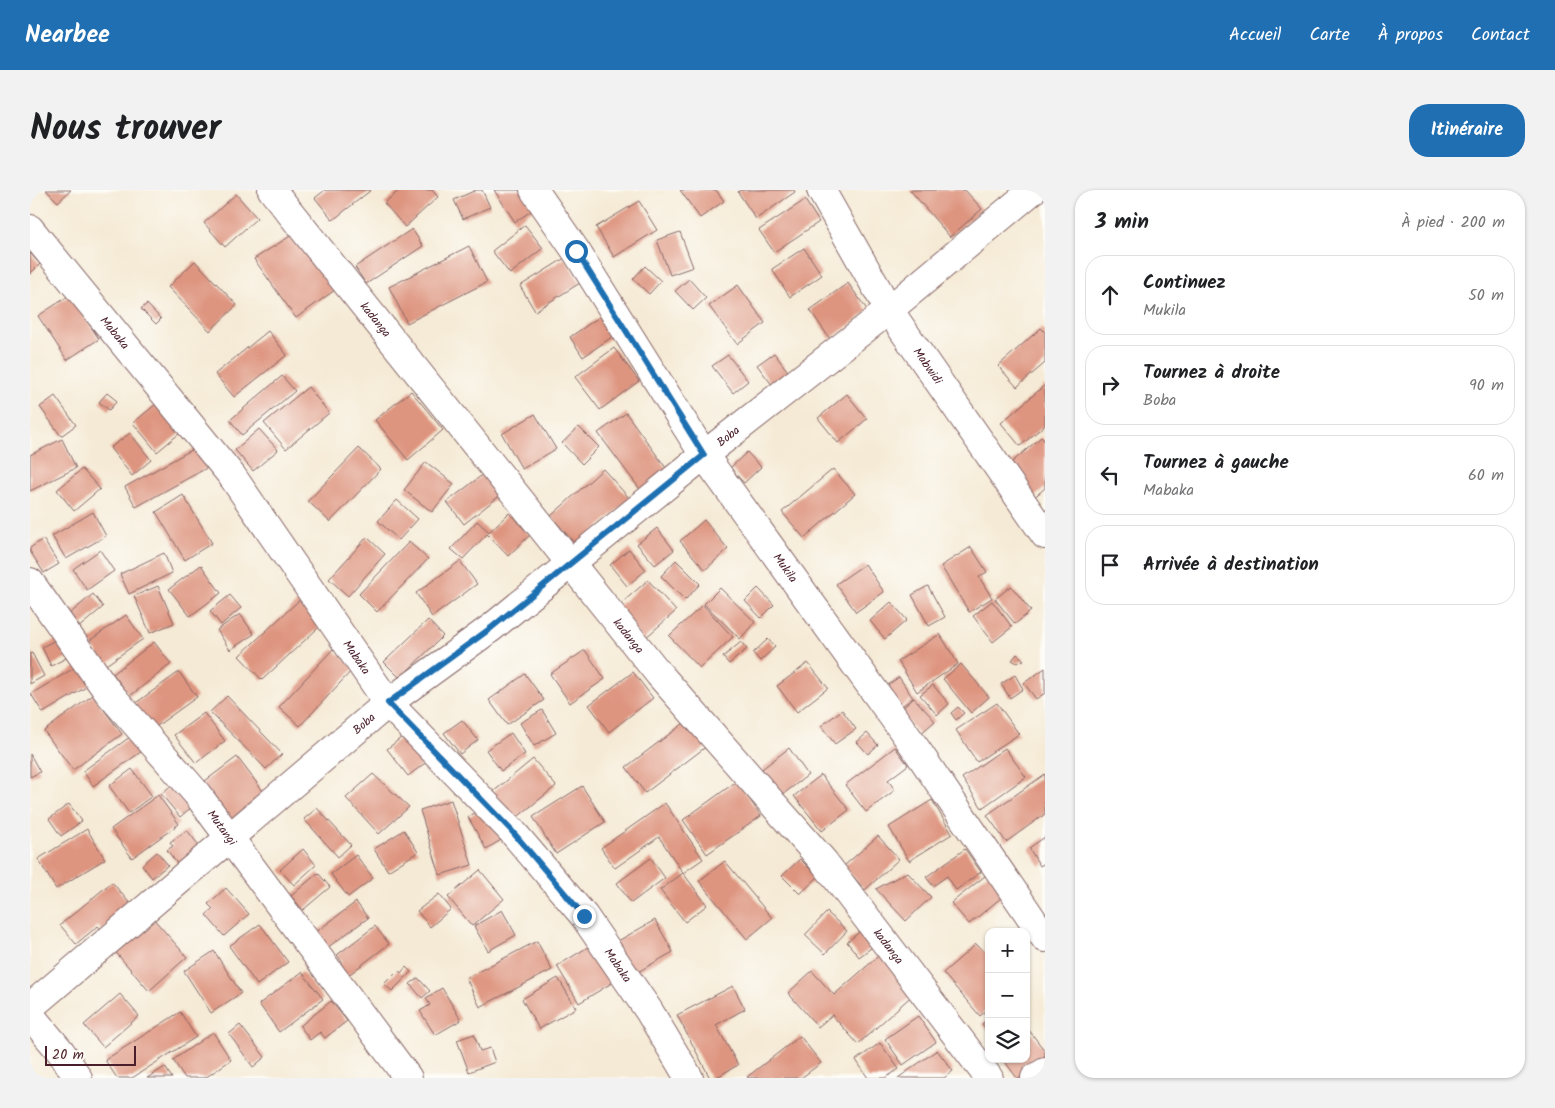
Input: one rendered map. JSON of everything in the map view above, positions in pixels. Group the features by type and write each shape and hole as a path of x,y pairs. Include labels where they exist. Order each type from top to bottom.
{"street":[{"name":"kadanga","path":"272,190 659,674 824,862 989,1078"},
{"name":"Mukila","path":"534,190 576,251 704,455 914,746 1045,938"},
{"name":"Mabwidi","path":"821,190 889,310 1045,535"},
{"name":"Boba","path":"30,1008 388,703 491,628 704,455 889,310 1033,190"},
{"name":"Mabaka","path":"30,229 232,476 388,703 511,830 584,916 649,1011 689,1078"},
{"name":"Mutangi","path":"30,582 108,692 197,794 408,1078"},
{"path":"30,1015 61,1052 78,1078"},
{"path":"1035,1078 1045,1072"}],"building":[{"path":"46,190 71,190 58,202"},
{"path":"325,190 371,190 333,220 315,198"},
{"path":"400,190 432,190 438,197 405,227 384,203"},
{"path":"476,190 482,190 490,207 463,219 454,200"},
{"path":"494,190 525,190 537,207 515,222"},
{"path":"680,190 716,190 724,201 700,218"},
{"path":"740,190 794,190 795,192 756,219 738,192"},
{"path":"910,190 965,190 982,209 950,237"},
{"path":"236,194 257,218 225,247 204,223"},
{"path":"805,200 819,222 774,252 759,230"},
{"path":"639,201 657,230 614,257 596,227"},
{"path":"525,225 543,248 510,274 492,251"},
{"path":"412,229 423,246 366,284 355,267"},
{"path":"680,232 693,267 670,275 657,240"},
{"path":"295,233 335,290 296,318 254,259"},
{"path":"469,246 487,282 407,323 389,287"},
{"path":"804,248 822,275 790,297 772,269"},
{"path":"30,253 40,264 30,274"},
{"path":"565,258 580,283 535,311 520,286"},
{"path":"195,261 237,305 210,331 168,287"},
{"path":"645,266 661,281 649,294 633,279"},
{"path":"689,279 706,298 693,310 675,291"},
{"path":"848,283 868,311 830,339 810,310"},
{"path":"738,285 765,323 737,344 709,306"},
{"path":"70,295 99,339 67,360 38,316"},
{"path":"147,304 161,319 156,324 141,309"},
{"path":"605,313 619,332 583,357 570,337"},
{"path":"1041,328 1045,332 1045,363 1017,387 998,366"},
{"path":"268,331 287,355 234,397 215,374"},
{"path":"614,348 639,381 600,410 575,377"},
{"path":"774,353 790,374 773,386 757,365"},
{"path":"728,355 748,381 733,393 712,366"},
{"path":"282,376 295,391 242,435 230,420"},
{"path":"1045,385 1045,425 1020,446 1001,423"},
{"path":"308,387 329,413 286,449 264,423"},
{"path":"411,391 443,430 408,460 375,420"},
{"path":"107,393 117,401 109,410 99,402"},
{"path":"847,394 867,419 838,443 818,418"},
{"path":"55,396 76,425 61,436 40,407"},
{"path":"162,399 186,428 157,452 133,423"},
{"path":"626,413 669,472 642,492 598,433"},
{"path":"535,414 556,449 522,469 502,434"},
{"path":"579,427 599,447 582,464 562,443"},
{"path":"259,429 278,450 253,471 235,450"},
{"path":"130,433 151,460 132,476 110,448"},
{"path":"1041,437 1045,441 1045,488 1023,507 997,475"},
{"path":"62,439 76,468 30,491 30,455"},
{"path":"200,445 212,465 136,507 125,487"},
{"path":"359,448 381,469 330,522 308,501"},
{"path":"747,452 761,467 744,483 730,468"},
{"path":"426,462 454,484 432,512 404,490"},
{"path":"82,469 100,489 74,511 57,490"},
{"path":"490,469 507,490 464,524 447,502"},
{"path":"603,469 630,499 577,546 551,516"},
{"path":"833,469 855,494 804,538 782,512"},
{"path":"183,495 212,543 185,560 156,512"},
{"path":"397,500 418,519 399,540 378,521"},
{"path":"93,512 106,536 66,559 52,536"},
{"path":"509,513 530,535 508,556 487,534 463,559 451,549 477,521 489,532"},
{"path":"704,520 728,549 705,570 680,541"},
{"path":"657,528 674,550 655,565 637,544"},
{"path":"367,537 385,554 348,596 329,579"},
{"path":"43,539 59,564 44,573 30,551 30,548"},
{"path":"409,542 428,559 377,612 359,594"},
{"path":"971,547 987,572 979,577 992,598 969,612 941,566"},
{"path":"629,549 646,570 627,586 610,565"},
{"path":"100,550 114,571 87,590 73,569"},
{"path":"164,553 172,573 129,594 120,574"},
{"path":"676,560 700,584 685,600 661,576"},
{"path":"460,561 477,584 432,617 416,593"},
{"path":"865,564 884,592 856,612 836,584"},
{"path":"201,565 221,593 190,616 169,589"},
{"path":"648,580 676,611 643,640 615,609"},
{"path":"158,586 174,623 150,633 134,596"},
{"path":"928,586 945,617 929,626 912,595"},
{"path":"1011,586 1031,611 1015,624 995,599"},
{"path":"720,588 755,622 740,639 704,604"},
{"path":"758,588 774,605 761,618 745,601"},
{"path":"308,592 331,616 262,680 239,656"},
{"path":"93,594 103,607 77,629 67,616"},
{"path":"230,595 241,608 221,625 210,611"},
{"path":"992,601 1012,627 993,642 973,616"},
{"path":"891,602 907,620 885,639 870,621"},
{"path":"703,605 733,637 700,668 669,636"},
{"path":"240,614 254,634 230,650 217,630"},
{"path":"126,615 143,639 106,665 89,641"},
{"path":"428,620 443,636 400,678 384,662"},
{"path":"940,634 958,664 917,692 898,661"},
{"path":"59,638 68,657 51,666 42,647"},
{"path":"768,639 775,647 760,661 753,653"},
{"path":"154,642 171,664 130,696 113,674"},
{"path":"741,642 747,649 729,664 723,657"},
{"path":"333,649 354,668 300,726 279,707"},
{"path":"585,650 605,679 570,703 550,674"},
{"path":"32,653 44,676 30,684 30,654"},
{"path":"1017,654 1024,660 1017,663 1012,660"},
{"path":"808,663 828,688 797,712 777,686"},
{"path":"81,664 93,683 43,713 31,694"},
{"path":"961,664 989,697 971,713 943,679"},
{"path":"1045,668 1045,693 1036,699 1024,683"},
{"path":"179,672 197,697 147,733 129,708"},
{"path":"633,672 653,698 609,732 589,705"},
{"path":"525,674 544,700 507,725 489,700"},
{"path":"1015,675 1023,689 1010,698 1001,684"},
{"path":"899,677 913,698 899,708 884,688"},
{"path":"933,685 949,704 937,715 920,695"},
{"path":"93,695 122,734 73,770 44,731"},
{"path":"227,696 282,754 266,769 210,712"},
{"path":"914,698 935,721 919,735 899,711"},
{"path":"997,703 1019,734 977,762 956,730"},
{"path":"958,707 964,713 956,720 951,713"},
{"path":"542,710 556,733 534,746 520,723"},
{"path":"842,710 856,729 835,744 821,726"},
{"path":"204,713 225,741 196,763 174,735"},
{"path":"462,720 478,740 460,754 444,733"},
{"path":"688,720 707,746 645,793 626,767"},
{"path":"412,729 433,757 408,776 387,749"},
{"path":"511,733 525,754 501,771 486,750"},
{"path":"867,733 878,745 868,754 857,742"},
{"path":"134,734 145,749 93,786 83,771"},
{"path":"895,747 908,765 888,780 895,790 866,812 845,785"},
{"path":"789,748 808,775 782,795 762,769"},
{"path":"1005,748 1026,777 982,808 962,778"},
{"path":"30,754 40,772 30,777"},
{"path":"237,757 269,799 232,826 201,784"},
{"path":"533,759 556,786 515,819 493,792"},
{"path":"132,769 152,796 129,813 109,786"},
{"path":"373,774 409,807 379,834 346,798"},
{"path":"1045,774 1045,814 1006,842 987,815"},
{"path":"821,775 849,810 822,831 794,796"},
{"path":"737,781 761,816 707,854 683,820"},
{"path":"175,782 194,805 180,817 161,794"},
{"path":"582,786 605,822 556,854 533,817"},
{"path":"158,795 179,824 132,858 111,829"},
{"path":"451,800 472,865 440,875 420,810"},
{"path":"932,800 952,834 909,861 889,827"},
{"path":"665,803 703,859 683,873 659,837 615,868 601,848"},
{"path":"69,804 82,821 61,836 49,819"},
{"path":"317,808 351,845 338,857 304,819"},
{"path":"483,808 501,840 486,849 468,817"},
{"path":"87,829 105,859 56,889 38,859"},
{"path":"187,830 204,852 181,869 167,850 173,846 170,842"},
{"path":"404,830 418,852 388,871 374,849"},
{"path":"878,836 899,859 865,890 844,866"},
{"path":"1045,837 1045,863 1040,866 1029,848"},
{"path":"303,849 316,865 294,885 280,870"},
{"path":"965,849 981,872 956,890 947,876 933,886 926,877"},
{"path":"157,852 168,865 152,878 142,865"},
{"path":"356,855 373,878 348,897 331,874"},
{"path":"651,858 665,878 631,903 617,883"},
{"path":"800,859 818,877 800,894 782,876"},
{"path":"725,861 772,918 747,939 699,881"},
{"path":"480,870 504,899 472,926 448,897"},
{"path":"907,872 931,897 906,921 876,889"},
{"path":"990,872 1007,893 969,924 951,903"},
{"path":"318,873 330,887 303,910 291,896"},
{"path":"683,873 707,905 685,922 660,890"},
{"path":"112,882 132,906 102,931 98,926 76,944 60,925"},
{"path":"226,888 249,914 224,936 206,915 213,909 208,904"},
{"path":"439,894 451,909 430,927 417,911"},
{"path":"356,902 368,918 320,953 308,938"},
{"path":"502,910 516,935 488,951 474,926"},
{"path":"827,912 847,931 825,954 805,935"},
{"path":"151,916 187,957 149,991 113,949"},
{"path":"655,920 673,952 629,977 611,945"},
{"path":"260,924 288,962 257,985 229,946"},
{"path":"375,926 389,944 342,980 333,968 342,962 337,955"},
{"path":"863,929 875,945 859,957 847,942"},
{"path":"537,941 552,970 480,1007 466,978"},
{"path":"593,944 615,981 579,1003 557,966"},
{"path":"976,944 985,952 985,1012 980,1016 943,973"},
{"path":"214,951 241,993 211,1013 184,971"},
{"path":"883,952 917,991 858,1044 832,1015 818,1027 788,993 812,971 834,995"},
{"path":"406,967 411,972 392,991 384,984 398,970 401,973"},
{"path":"302,972 323,999 279,1032 259,1004"},
{"path":"418,978 430,991 422,998 410,984"},
{"path":"558,978 576,1008 539,1029 522,999"},
{"path":"733,986 745,1009 716,1025 738,1065 715,1078 710,1078 677,1015"},
{"path":"442,988 461,1020 435,1035 420,1011 430,1005 426,998"},
{"path":"120,994 139,1016 103,1047 84,1025"},
{"path":"331,1001 347,1021 325,1038 320,1032 310,1040 300,1026"},
{"path":"180,1012 196,1037 132,1078 117,1078 105,1060"},
{"path":"918,1016 936,1042 903,1065 885,1039"},
{"path":"240,1025 265,1057 253,1067 229,1034"},
{"path":"213,1032 231,1060 205,1078 185,1078 173,1060"},
{"path":"1030,1032 1045,1051 1045,1059 1021,1078 1017,1078 1006,1063 1030,1063"},
{"path":"474,1034 480,1051 490,1048 495,1062 469,1072 457,1040"},
{"path":"800,1036 821,1063 801,1078 747,1077"},
{"path":"880,1043 899,1069 885,1078 868,1078 856,1060"},
{"path":"937,1050 953,1071 944,1078 898,1078"},
{"path":"165,1067 172,1078 147,1078"}],"route":[{"path":"576,251 704,455 491,628 388,703 511,830 584,916"}]}
